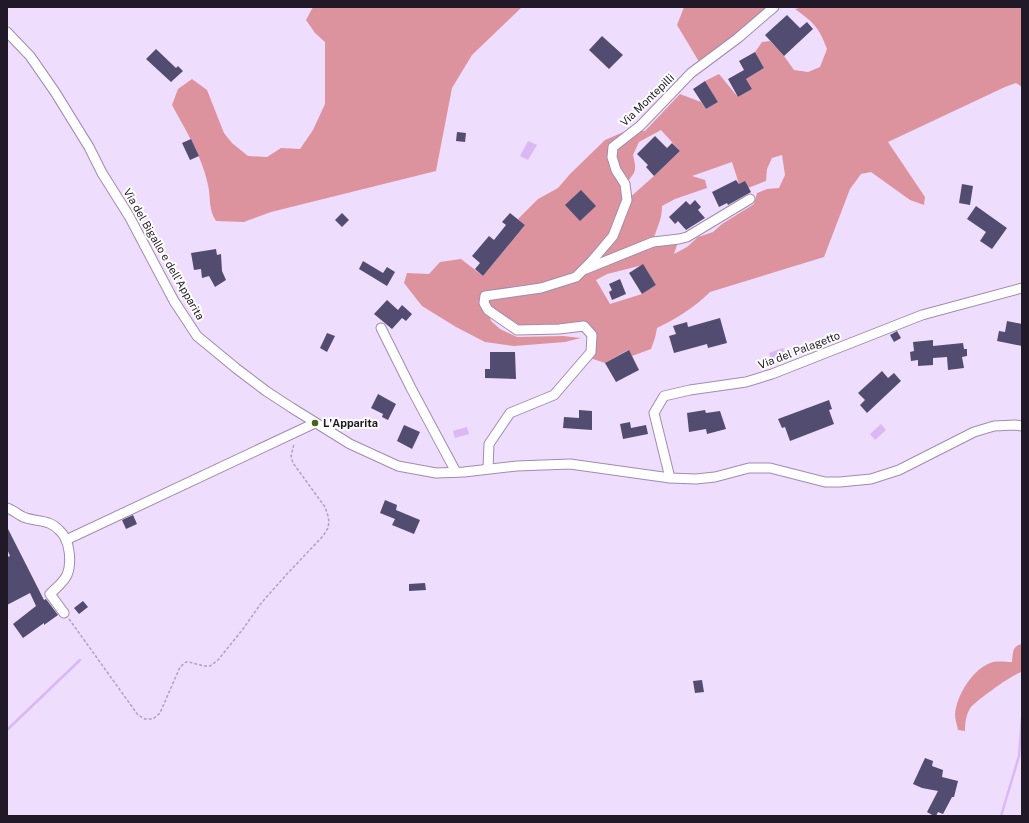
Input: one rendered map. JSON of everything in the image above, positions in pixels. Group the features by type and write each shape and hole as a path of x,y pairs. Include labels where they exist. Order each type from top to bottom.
{"street":[{"name":"Via Montepilli","path":"488,468 488,444 510,413 554,395 591,352 592,335 584,326 559,329 517,330 488,310 484,303 485,296 541,288 576,277 583,270 613,236 627,200 625,184 616,170 612,157 613,147 640,126 691,73 738,38 774,7"},
{"name":"Via del Bigallo e dell'Apparita","path":"7,32 30,56 55,92 129,216 174,301 198,336 266,391 315,423 350,444 398,466 436,473 488,468 570,464 670,478 696,479 715,477 749,468 770,468 825,482 840,482 871,479 899,470 974,432 994,426 1022,426"},
{"path":"583,270 653,242 678,240 750,199"},
{"name":"Via del Palagetto","path":"670,478 654,413 664,396 690,390 746,382 772,374 922,315 1022,288"},
{"path":"381,328 456,472"},
{"path":"66,540 315,423"},
{"path":"7,508 27,518 44,521 52,525 60,530 66,540 69,552 67,575 62,583 50,594 64,612"}],"path":[{"path":"64,612 138,715 145,719 153,719 160,713 180,667 186,662 210,666 218,660 262,602 286,574 323,536 328,528 328,516 325,507 293,463 291,456 296,440 292,433"}],"shaded area":[{"path":"313,7 522,7 472,55 452,88 436,171 271,212 244,222 216,221 213,217 208,185 202,164 172,105 178,89 192,79 207,90 224,133 232,143 248,156 267,157 281,148 300,149 313,130 325,104 325,42 315,33 306,20"},
{"path":"684,7 774,7 701,65 677,25"},
{"path":"803,7 1022,7 1022,87 1016,83 1005,87 888,142 925,197 924,205 910,200 871,172 861,174 850,189 824,257 710,292 685,312 657,328 651,349 632,356 628,350 605,363 587,357 592,335 584,326 517,330 488,311 491,321 500,329 517,337 563,336 581,338 565,342 514,346 485,342 456,327 422,306 404,283 407,273 429,274 440,262 461,259 483,276 525,225 518,219 538,199 558,188 570,174 605,140 628,130 645,131 680,94 701,102 706,109 718,102 705,81 719,74 738,97 752,89 746,79 764,68 755,52 762,42 770,41 784,56 794,70 808,72 820,67 827,49 824,41 815,26 795,9","holes":["661,130 680,151 627,200 625,184 635,171 633,155 639,142","782,155 785,175 779,188 767,189 757,193 754,204 722,224 713,232 698,237 687,247 674,254 679,239 653,241 660,220 662,206 675,199 707,188 705,180 692,176 732,162 739,184 748,188 766,181 767,169 772,158","643,265 656,285 642,294 610,304 596,280 607,274"]},
{"path":"528,141 537,145 528,160 520,156"},
{"path":"783,348 787,356 772,361 769,353"},
{"path":"881,424 886,430 875,440 870,434"},
{"path":"467,427 469,434 455,438 453,431"},
{"path":"1022,644 1022,672 1004,682 971,707 967,716 965,731 958,730 955,717 956,707 962,691 967,683 986,665 993,662 1012,662 1013,653 1016,646"}],"building":[{"path":"787,15 800,28 807,22 813,29 784,56 765,35"},
{"path":"602,36 623,55 609,69 589,50"},
{"path":"156,49 176,68 178,66 183,71 171,82 146,59"},
{"path":"755,52 764,68 746,79 752,89 738,97 728,79 744,70 739,61"},
{"path":"705,81 718,102 706,109 693,89"},
{"path":"457,132 466,133 465,142 456,141"},
{"path":"655,136 667,148 672,143 680,151 654,176 646,167 648,165 637,154"},
{"path":"191,139 199,156 190,160 182,143"},
{"path":"736,180 739,184 745,181 751,192 728,205 727,203 719,207 712,192"},
{"path":"962,184 973,186 970,205 959,203"},
{"path":"581,190 596,206 580,221 565,205"},
{"path":"695,200 701,207 698,210 705,218 686,230 678,221 675,224 669,217 686,201 690,205"},
{"path":"976,206 1007,228 992,249 980,241 986,232 967,219"},
{"path":"342,213 349,220 342,227 335,220"},
{"path":"510,213 525,225 483,276 475,269 480,263 472,256 489,236 494,240 506,225 502,222"},
{"path":"216,249 217,255 221,254 222,271 226,280 215,287 209,276 202,278 201,269 194,270 191,253"},
{"path":"363,261 383,273 387,267 395,272 387,286 359,269"},
{"path":"643,264 656,285 642,294 629,273"},
{"path":"620,279 626,294 612,300 609,292 612,290 609,284"},
{"path":"387,300 398,310 402,305 412,314 406,321 402,318 392,329 374,314"},
{"path":"720,318 727,343 708,348 707,344 674,353 669,336 676,334 673,326 687,322 688,327"},
{"path":"1007,321 1022,324 1022,346 997,341 999,331 1005,332"},
{"path":"897,331 901,338 894,342 890,335"},
{"path":"327,333 335,336 327,352 320,348"},
{"path":"933,340 933,346 963,343 964,349 967,349 967,356 962,357 964,368 948,370 947,357 933,358 933,365 918,366 918,360 911,361 910,352 914,351 913,342"},
{"path":"629,350 639,370 616,382 605,363"},
{"path":"490,352 515,352 516,379 485,378 485,369 490,369"},
{"path":"882,371 888,378 894,373 901,381 867,413 860,405 865,400 858,393"},
{"path":"378,394 396,404 388,420 382,417 383,414 371,408"},
{"path":"829,400 832,409 829,410 834,424 790,441 785,427 782,428 778,419"},
{"path":"579,410 592,411 592,430 563,428 564,417 579,418"},
{"path":"705,410 706,413 720,411 726,429 707,434 706,429 689,432 687,413"},
{"path":"630,422 631,428 646,425 648,434 623,439 620,424"},
{"path":"404,425 420,432 412,449 397,441"},
{"path":"385,500 397,505 396,510 420,520 414,534 392,525 395,519 380,513"},
{"path":"133,515 137,524 126,529 122,520"},
{"path":"7,527 44,600 46,599 58,615 23,638 13,624 36,606 30,593 7,605 7,557 10,556 7,549"},
{"path":"425,583 426,590 409,591 409,584"},
{"path":"83,601 88,607 79,614 74,608"},
{"path":"702,680 704,692 695,693 693,681"},
{"path":"925,758 933,761 932,766 943,770 942,777 958,781 954,797 952,797 943,814 938,812 936,816 927,812 938,791 922,788 913,784"}],"waterway":[{"path":"7,730 80,660"},
{"path":"1001,816 1019,756 1022,717"}],"place":[{"name":"L'Apparita","path":"315,423"}]}
